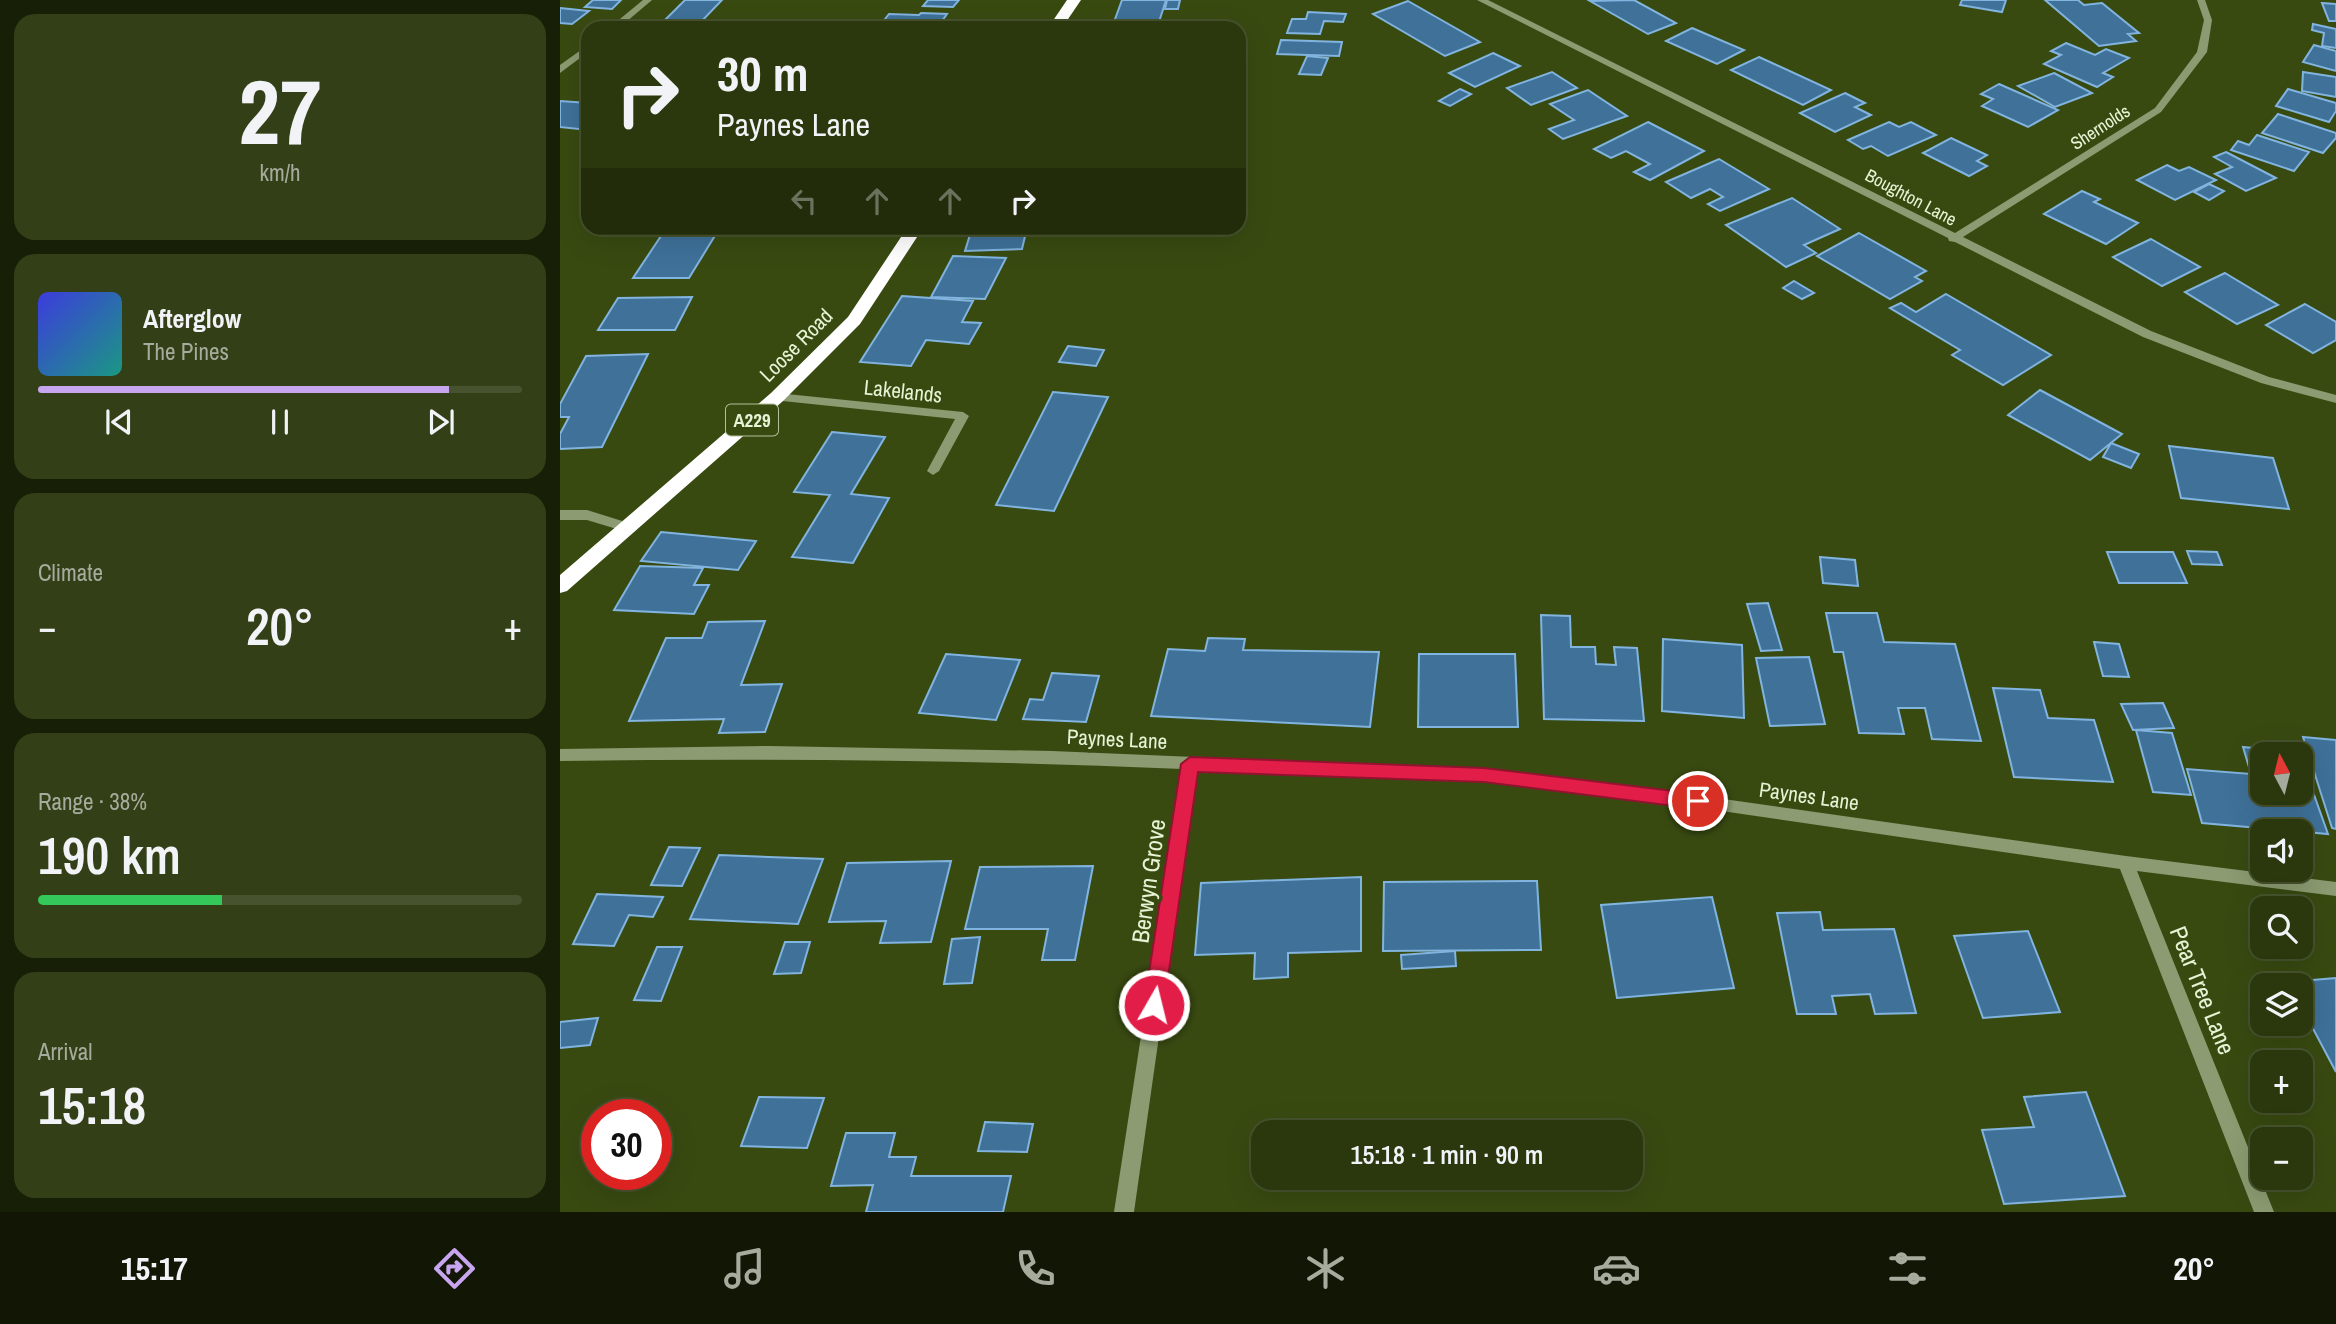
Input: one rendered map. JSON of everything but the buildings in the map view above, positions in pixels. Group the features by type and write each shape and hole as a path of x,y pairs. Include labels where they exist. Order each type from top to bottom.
{"highway":[{"path":"1060,21 1074,0"},
{"name":"Loose Road","path":"560,586 630,528 777,397 854,320 910,235"}],"street":[{"path":"622,21 648,0"},
{"name":"Boughton Lane","path":"1481,0 1747,131 2072,299 2201,358 2265,380 2336,399"},
{"name":"Shernolds","path":"1953,239 2158,110 2202,52 2208,20 2201,0"},
{"path":"560,70 581,54"},
{"name":"Lakelands","path":"777,397 963,416 933,471"},
{"path":"560,515 587,515 630,528"},
{"name":"Paynes Lane","path":"560,755 770,752 1052,757 1484,775 1659,796 2126,863 2336,890"},
{"name":"Berwyn Grove","path":"1124,1212 1190,764"},
{"name":"Pear Tree Lane","path":"2126,863 2264,1212"}],"route":[{"path":"1154,1005 1190,764 1484,775 1698,801"}]}
